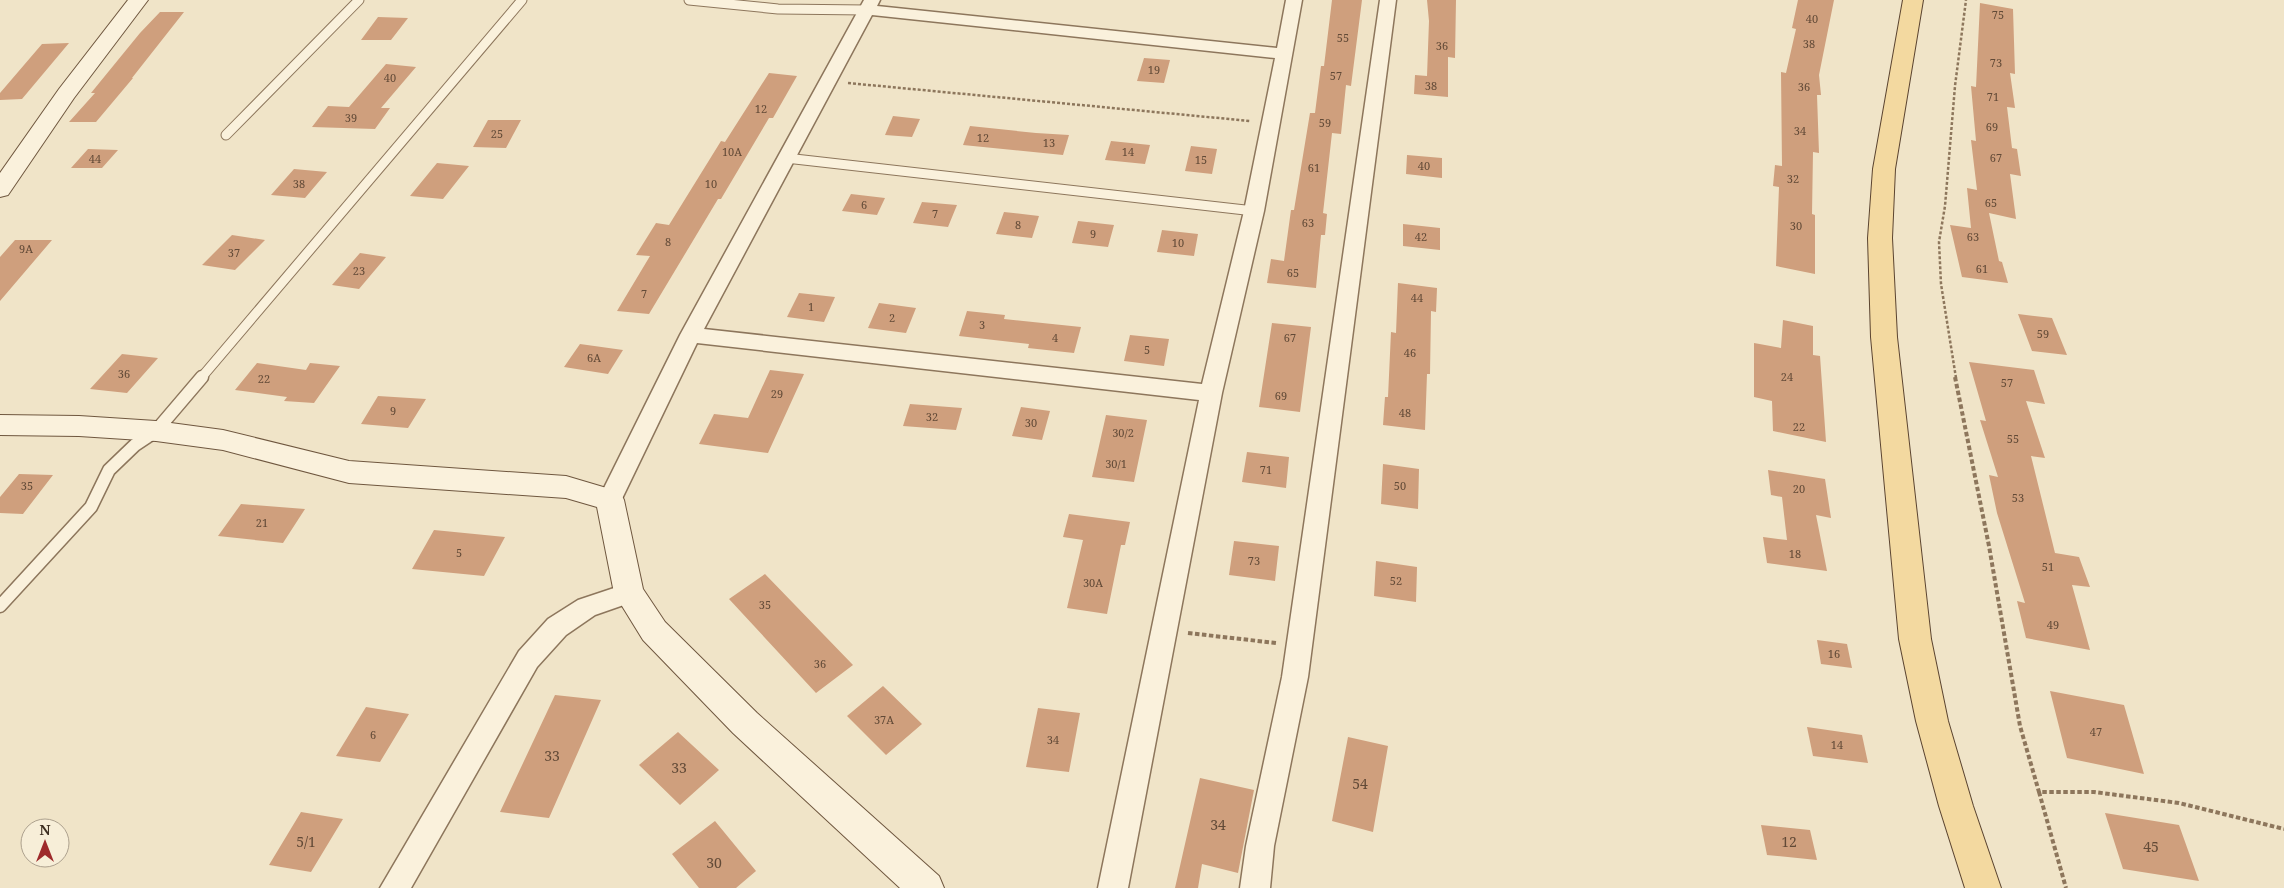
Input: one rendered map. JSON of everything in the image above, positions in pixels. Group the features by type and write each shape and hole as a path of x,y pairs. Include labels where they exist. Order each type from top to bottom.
{"main road":[{"path":"1913,0 1884,169 1880,238 1885,346 1915,639 1932,721 1956,806 1983,888"}],"street":[{"path":"0,190 36,134 138,0"},
{"path":"1113,888 1211,393 1254,210 1294,0"},
{"path":"1255,888 1260,846 1295,677 1388,0"},
{"path":"926,888 745,723 654,631 629,593 610,500 690,335 869,5 1284,54"},
{"path":"690,335 1211,393"},
{"path":"0,425 80,426 156,431 223,440 349,472 566,487 610,500"},
{"path":"395,888 528,658 557,627 579,612 629,593"}],"lane":[{"path":"226,135 359,0"},
{"path":"0,606 90,507 110,470 128,451 156,431 522,0"},
{"path":"690,0 832,12 869,5"},
{"path":"786,158 1254,210"}],"path":[{"path":"1966,0 1955,86 1945,206 1939,242 1941,284 1956,381 1989,546 2020,726 2066,888"},
{"path":"827,81 1270,124"},
{"path":"1165,630 1299,646"},
{"path":"2039,792 2094,792 2179,803 2284,828"}],"building":[{"path":"1332,0 1362,0 1351,86 1346,85 1341,134 1332,133 1323,213 1327,214 1325,235 1321,235 1316,288 1267,283 1271,259 1284,261 1291,210 1294,210 1310,113 1315,113 1321,66 1324,66"},
{"path":"1427,0 1456,0 1455,58 1448,57 1448,97 1414,94 1415,75 1427,76 1429,21"},
{"path":"1798,0 1834,0 1819,75 1821,95 1817,95 1819,153 1813,152 1812,214 1815,215 1815,274 1776,266 1779,187 1773,186 1775,165 1782,166 1781,72 1786,73 1796,29 1792,28"},
{"path":"1980,3 2013,9 2015,74 2010,73 2015,108 2007,107 2012,148 2017,149 2021,176 2010,174 2016,219 1989,213 1999,261 2002,262 2008,283 1962,277 1950,225 1971,228 1967,188 1977,190 1971,140 1976,141 1971,86 1976,87"},
{"path":"160,12 184,12 96,122 69,122 95,93 91,93 140,33"},
{"path":"378,17 408,18 391,40 361,40"},
{"path":"69,43 22,99 0,100 0,93 42,44"},
{"path":"1144,58 1170,60 1164,83 1137,81"},
{"path":"386,64 416,67 381,108 390,108 375,129 312,127 328,106 349,107"},
{"path":"769,73 797,76 773,118 769,118 721,199 718,199 649,314 617,311 650,256 636,255 656,223 669,225 721,141 725,142"},
{"path":"893,116 920,119 912,137 885,135"},
{"path":"488,120 521,120 506,148 473,147"},
{"path":"970,126 1069,135 1063,155 963,145"},
{"path":"1111,141 1150,145 1145,164 1105,160"},
{"path":"1191,146 1217,149 1212,174 1185,171"},
{"path":"88,149 118,150 102,168 71,168"},
{"path":"1407,155 1442,158 1442,178 1406,174"},
{"path":"437,163 469,166 443,199 410,196"},
{"path":"294,169 327,172 305,198 271,195"},
{"path":"851,194 885,198 877,215 842,211"},
{"path":"922,202 957,205 948,227 913,223"},
{"path":"1004,212 1039,216 1032,238 996,234"},
{"path":"1078,221 1114,225 1108,247 1072,243"},
{"path":"1403,224 1440,228 1440,250 1403,246"},
{"path":"1162,230 1198,234 1194,256 1157,252"},
{"path":"232,235 265,240 235,270 202,265"},
{"path":"15,240 52,240 0,301 0,257"},
{"path":"360,253 386,257 359,289 332,285"},
{"path":"1398,283 1437,288 1436,312 1431,311 1430,374 1427,374 1425,430 1383,425 1385,397 1388,397 1391,332 1396,333"},
{"path":"799,293 835,297 824,322 787,317"},
{"path":"879,303 916,308 906,333 868,328"},
{"path":"967,311 1005,315 1004,319 1081,327 1074,353 1028,348 1029,344 959,336"},
{"path":"2018,314 2052,318 2067,355 2032,351"},
{"path":"1783,320 1813,326 1813,355 1820,356 1826,442 1773,431 1772,401 1754,397 1754,343 1781,348"},
{"path":"1272,323 1311,327 1300,412 1259,407"},
{"path":"1130,335 1169,339 1164,366 1124,361"},
{"path":"580,344 623,350 608,374 564,367"},
{"path":"122,354 158,358 127,393 90,389"},
{"path":"1969,362 2034,370 2045,404 2026,401 2045,458 2031,456 2055,553 2079,557 2090,587 2072,585 2090,650 2026,638 2017,601 2025,603 1997,513 1989,475 1998,477 1980,420 1986,421"},
{"path":"257,363 306,370 310,363 340,366 314,403 284,401 287,397 235,390"},
{"path":"770,370 804,374 768,453 699,444 714,414 748,418"},
{"path":"378,396 426,399 408,428 361,424"},
{"path":"910,404 962,408 956,430 903,426"},
{"path":"1021,407 1050,411 1042,440 1012,436"},
{"path":"1106,415 1147,420 1134,482 1092,477"},
{"path":"1247,452 1289,457 1286,488 1242,482"},
{"path":"1383,464 1419,469 1418,509 1381,504"},
{"path":"1768,470 1825,479 1831,518 1816,515 1827,571 1767,563 1763,537 1787,540 1782,497 1771,495"},
{"path":"19,474 53,475 23,514 0,513 0,497"},
{"path":"241,504 305,509 283,543 218,536"},
{"path":"1069,514 1130,522 1125,545 1121,545 1107,614 1067,608 1083,540 1063,537"},
{"path":"434,530 505,537 484,576 412,569"},
{"path":"1234,541 1279,546 1275,581 1229,575"},
{"path":"1376,561 1417,567 1416,602 1374,596"},
{"path":"765,574 853,665 816,693 729,599"},
{"path":"1817,640 1847,644 1852,668 1821,664"},
{"path":"883,686 922,724 886,755 847,716"},
{"path":"2050,691 2124,705 2144,774 2067,758"},
{"path":"555,695 601,700 549,818 500,812"},
{"path":"366,707 409,714 380,762 336,756"},
{"path":"1038,708 1080,713 1069,772 1026,767"},
{"path":"1807,727 1862,735 1868,763 1813,756"},
{"path":"678,732 719,770 680,805 639,765"},
{"path":"1348,737 1388,746 1373,832 1332,821"},
{"path":"1200,778 1254,790 1238,873 1202,864 1198,888 1175,888"},
{"path":"301,812 343,819 311,872 269,865"},
{"path":"2105,813 2179,825 2199,881 2123,869"},
{"path":"715,821 756,871 736,888 699,888 672,854"},
{"path":"1761,825 1810,830 1817,860 1767,855"}]}
